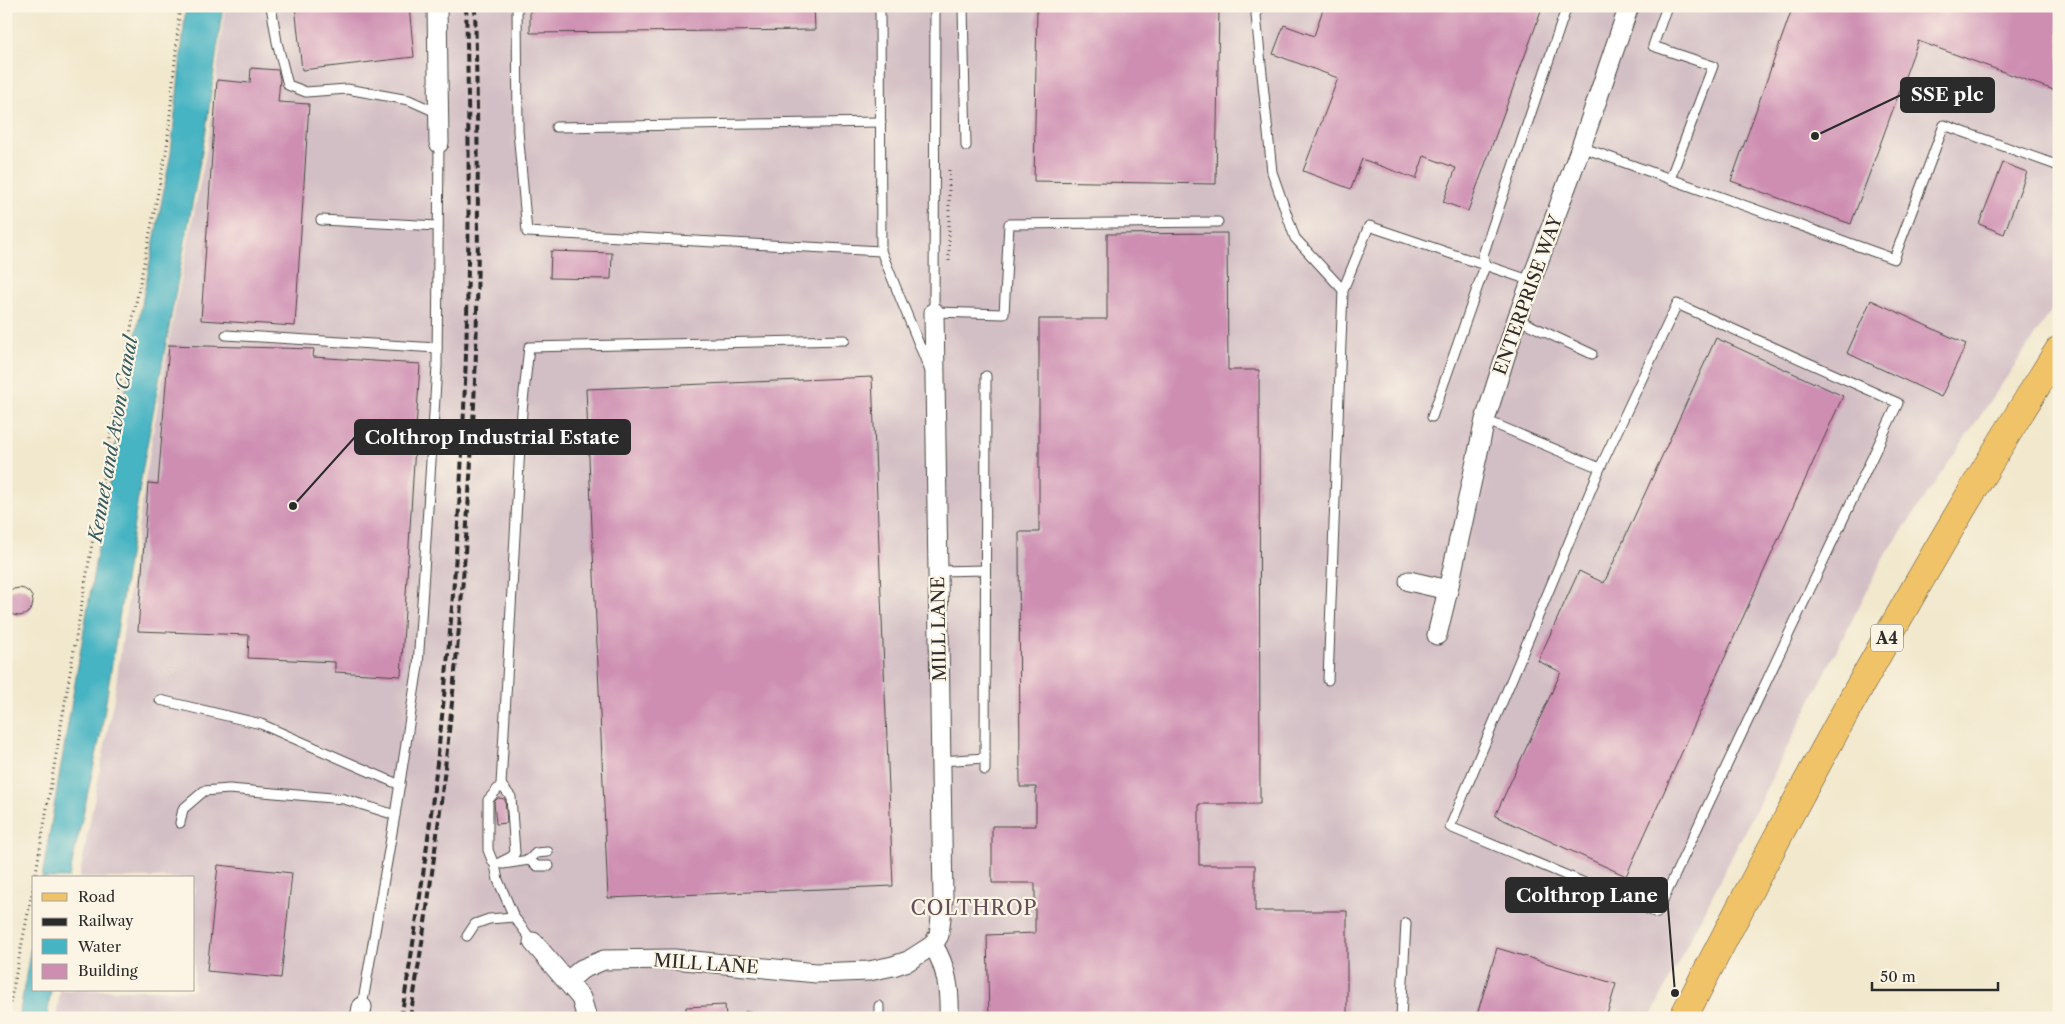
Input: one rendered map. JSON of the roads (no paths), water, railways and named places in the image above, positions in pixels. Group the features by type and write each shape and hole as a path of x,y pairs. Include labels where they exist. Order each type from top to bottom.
{"main road":[{"name":"A4","path":"1684,1018 1776,837 1843,713 2011,426 2059,350"}],"street":[{"path":"437,6 439,143"},
{"name":"ENTERPRISE WAY","path":"1437,634 1485,420 1517,319 1581,147 1629,6"},
{"name":"MILL LANE","path":"568,981 582,969 604,960 674,959 816,973 869,970 908,961 933,944 939,935 943,900 934,312"},
{"path":"1408,581 1448,590"},
{"path":"533,942 581,998 587,1018"},
{"path":"933,944 943,960 948,979 949,1018"}],"lane":[{"path":"271,6 277,42 288,85 306,92 347,89 409,100 438,113"},
{"path":"517,6 518,131 527,232 881,251"},
{"path":"880,6 881,251 936,387"},
{"path":"935,6 934,312 1004,314 1009,224 1218,222"},
{"path":"963,6 966,146"},
{"path":"1260,6 1256,15 1272,172 1295,238 1343,290"},
{"path":"1432,417 1485,266 1483,255 1567,6"},
{"path":"1667,6 1653,46 1712,66 1670,179"},
{"path":"556,127 881,122"},
{"path":"1581,147 1894,259 1944,125 2059,166"},
{"path":"361,1012 400,785 418,666 437,348 439,143"},
{"path":"321,220 438,226"},
{"path":"1328,680 1343,290 1369,226 1532,281"},
{"path":"1677,304 1898,403 1657,913 1450,827 1600,468 1677,304"},
{"path":"1517,319 1592,354"},
{"path":"226,335 437,348"},
{"path":"533,942 514,917 498,880 496,865 488,850 488,800 500,784 522,411 529,347 845,340"},
{"path":"985,770 986,376"},
{"path":"1485,420 1600,468"},
{"path":"938,572 985,570"},
{"path":"160,700 261,724 400,785"},
{"path":"941,761 985,758"},
{"path":"496,865 515,853 511,796 500,784"},
{"path":"180,823 183,809 204,791 229,789 344,799 395,815"},
{"path":"496,865 528,860 536,853 548,852"},
{"path":"528,860 536,866 549,866"},
{"path":"467,936 475,924 489,919 514,917"},
{"path":"1401,1018 1406,923"},
{"path":"878,1006 879,1018"},
{"path":"316,1016 327,1018"}],"water":[{"path":"186,6 223,6 206,130 143,467 101,733 69,876 42,876 119,423 171,153"},
{"path":"32,939 32,992 51,992 47,1018 19,1018"}],"railway":[{"path":"401,1018 421,892 437,766 459,514 468,260 466,6"},
{"path":"410,1018 443,789 465,558 470,481 476,354 478,255 475,6"}],"place":[{"name":"SSE plc","path":"1815,136"},
{"name":"Colthrop Industrial Estate","path":"293,506"},
{"name":"Colthrop Lane","path":"1675,993"}],"district":[{"name":"COLTHROP","path":"974,908"}],"water label":[{"name":"Kennet and Avon Canal","path":"113,439"}]}
